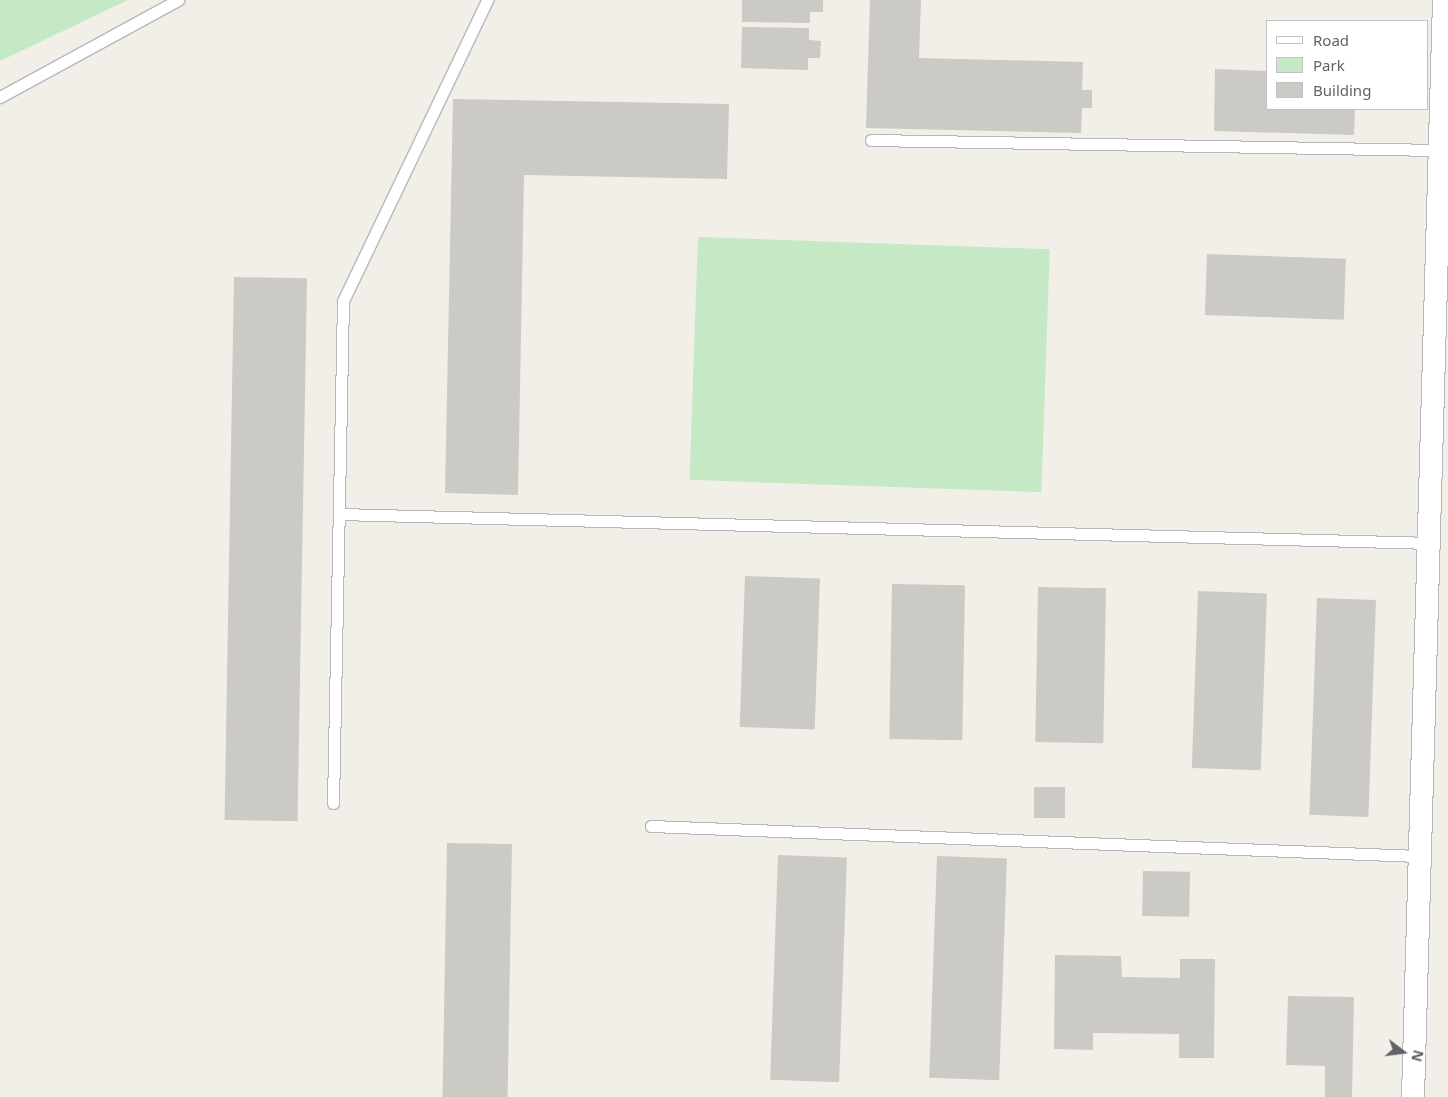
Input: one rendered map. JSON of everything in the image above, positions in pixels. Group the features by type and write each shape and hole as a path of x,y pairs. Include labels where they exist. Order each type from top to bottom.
{"street":[{"path":"1413,1097 1444,0"}],"lane":[{"path":"0,97 178,0"},
{"path":"333,803 343,301 487,0"},
{"path":"870,140 1440,150"},
{"path":"338,514 1429,543"},
{"path":"651,826 1420,856"}],"green space":[{"path":"0,0 128,0 0,61"},
{"path":"698,237 1050,249 1041,492 690,480"}],"building":[{"path":"742,0 823,0 823,12 810,12 810,23 742,22"},
{"path":"870,0 921,0 919,58 1083,62 1082,90 1092,90 1092,108 1082,108 1081,133 866,128"},
{"path":"742,27 809,28 809,40 821,41 820,58 808,58 808,70 741,68"},
{"path":"1215,69 1266,71 1266,110 1355,110 1354,135 1214,131"},
{"path":"453,99 729,104 727,179 524,175 518,495 445,493"},
{"path":"1207,254 1346,259 1344,320 1205,315"},
{"path":"234,277 307,278 298,821 225,820"},
{"path":"745,576 820,579 815,730 740,727"},
{"path":"892,584 965,585 962,740 889,739"},
{"path":"1038,587 1106,588 1103,743 1035,742"},
{"path":"1198,591 1267,593 1261,770 1192,768"},
{"path":"1317,598 1376,600 1368,817 1309,815"},
{"path":"1034,787 1065,787 1065,818 1034,818"},
{"path":"447,843 512,844 508,1097 443,1097"},
{"path":"778,855 847,857 839,1082 770,1080"},
{"path":"937,856 1007,858 999,1080 929,1078"},
{"path":"1143,871 1190,872 1189,917 1142,916"},
{"path":"1055,955 1121,956 1122,977 1180,978 1180,959 1215,959 1214,1058 1179,1058 1179,1034 1093,1033 1093,1050 1054,1049"},
{"path":"1288,996 1354,997 1352,1097 1325,1097 1325,1066 1286,1065"}]}
